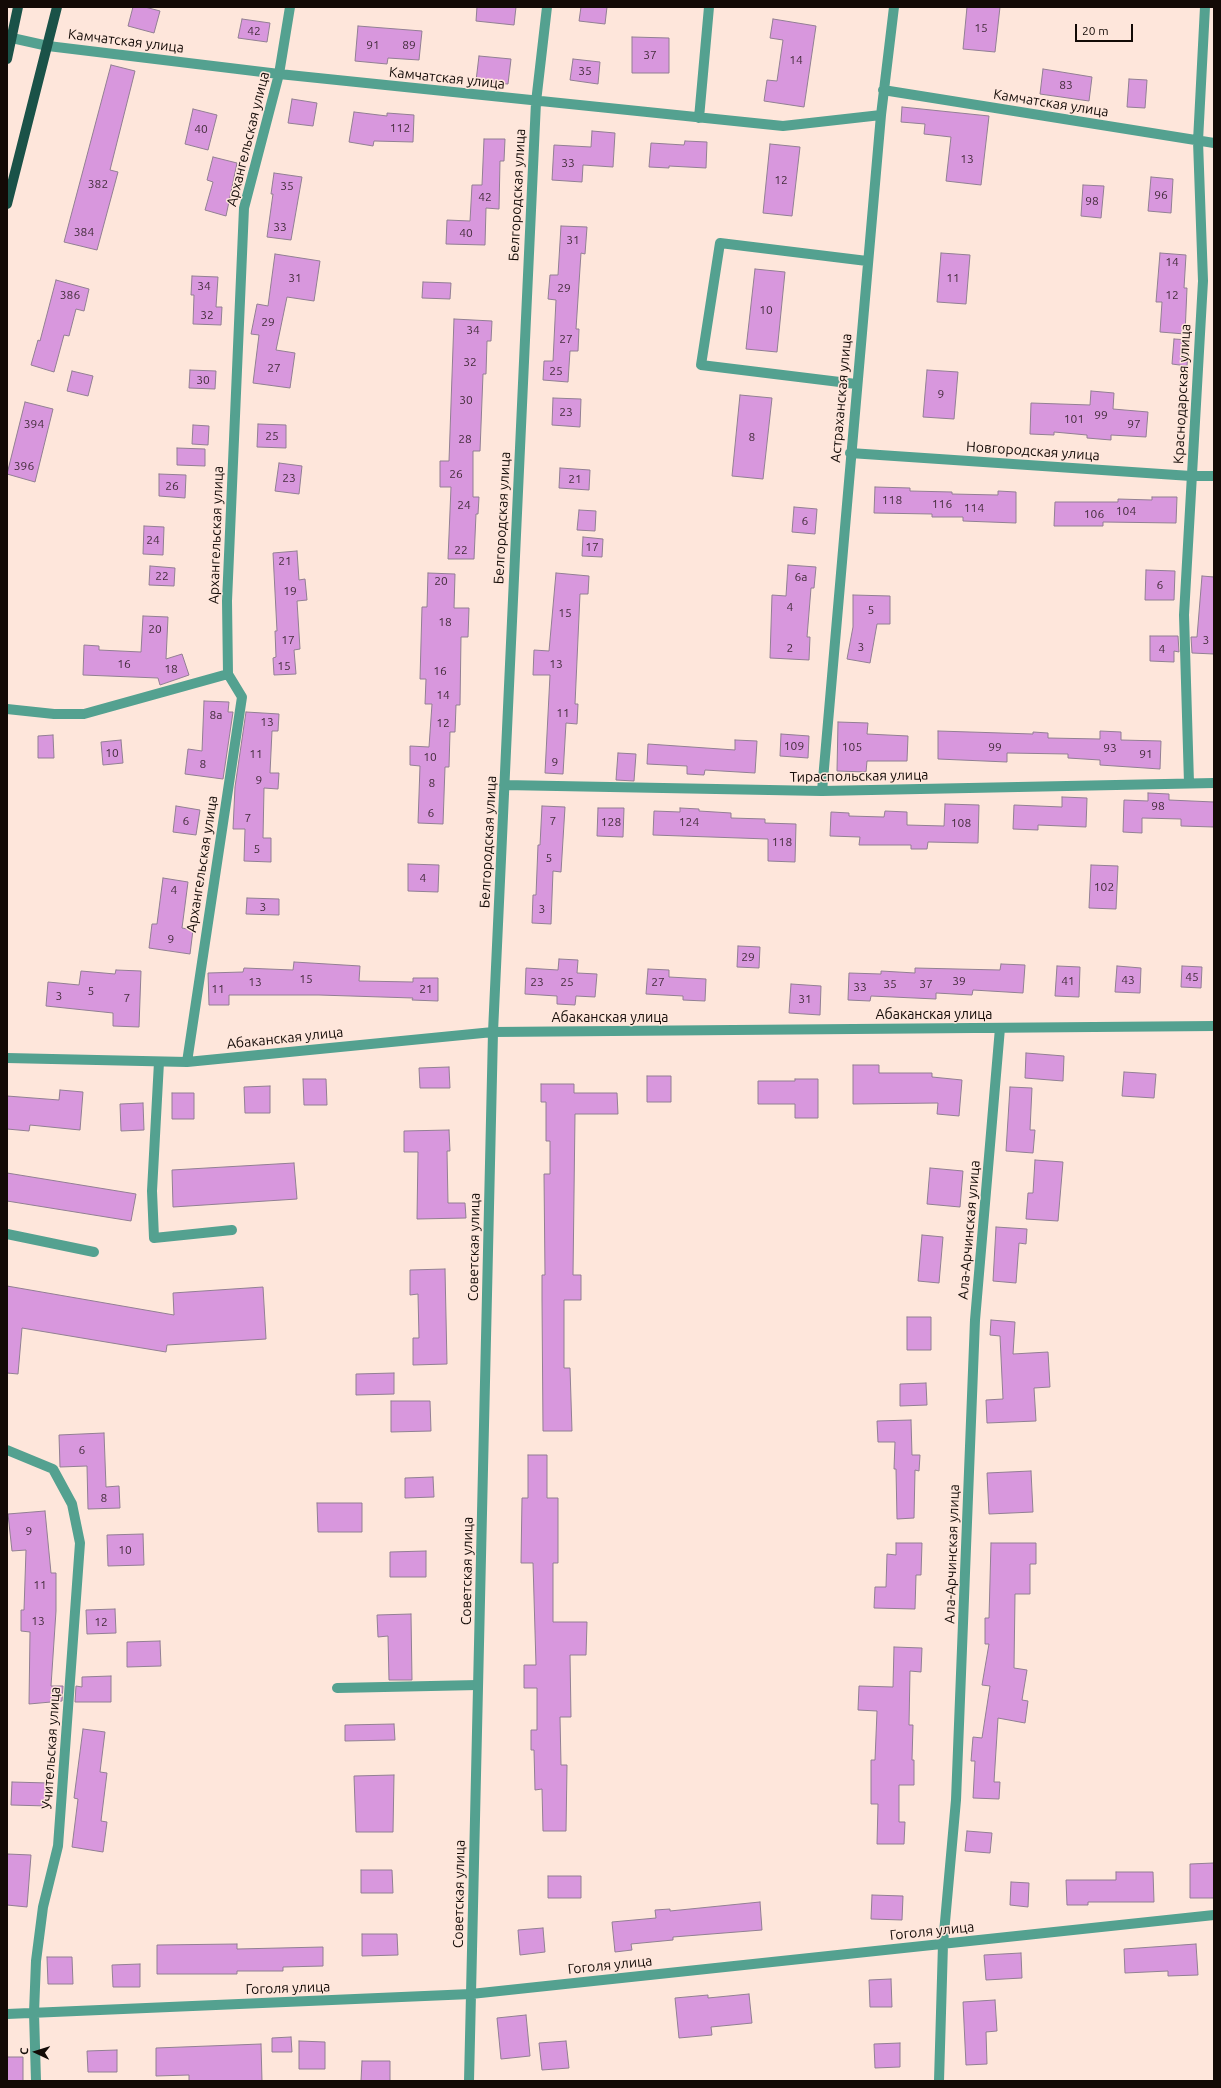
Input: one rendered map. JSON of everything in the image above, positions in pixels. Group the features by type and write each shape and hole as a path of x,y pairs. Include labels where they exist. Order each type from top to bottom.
{"main road":[{"path":"7,59 18,7"},
{"path":"7,204 57,7"}],"street":[{"name":"Архангельская улица","path":"187,1062 242,697 228,674 227,601 244,208 279,74 290,7"},
{"name":"Белгородская улица","path":"492,1061 536,102 547,7"},
{"path":"699,118 709,7"},
{"name":"Астраханская улица","path":"822,791 867,261 881,115 894,7"},
{"name":"Краснодарская улица","path":"1189,783 1184,614 1203,281 1198,141 1205,7"},
{"name":"Камчатская улица","path":"12,38 48,46 279,74 536,102 783,126 881,115"},
{"name":"Камчатская улица","path":"884,90 1214,143"},
{"path":"856,384 701,365 720,243 867,261"},
{"name":"Новгородская улица","path":"850,454 1191,476 1214,476"},
{"path":"7,708 54,714 84,714 228,674"},
{"name":"Тираспольская улица","path":"504,785 822,791 1214,783"},
{"name":"Абаканская улица","path":"7,1058 187,1062 493,1032 1214,1026"},
{"name":"Ала-Арчинская улица","path":"939,2081 943,1944 956,1800 975,1320 1000,1028"},
{"name":"Советская улица","path":"469,2081 492,1061"},
{"path":"159,1062 152,1191 154,1238 232,1230"},
{"path":"7,1234 94,1252"},
{"name":"Учительская улица","path":"7,1450 52,1469 72,1504 80,1543 58,1846 43,1907 36,1961 34,2013 36,2081"},
{"path":"337,1688 478,1685"},
{"name":"Гоголя улица","path":"7,2014 471,1994 1214,1915"}],"building":[{"path":"133,7 145,7 160,11 154,33 128,26"},
{"path":"477,7 516,7 514,25 476,21"},
{"path":"581,7 607,7 605,24 579,21"},
{"path":"967,7 1000,7 995,52 963,49"},
{"path":"242,19 270,23 267,42 238,38"},
{"path":"773,19 816,26 804,107 764,101 767,80 777,81 783,40 770,38"},
{"path":"358,26 422,31 419,60 388,58 387,64 355,61"},
{"path":"632,37 669,38 669,73 632,73"},
{"path":"479,56 511,59 508,84 476,81"},
{"path":"573,59 600,62 598,84 570,80"},
{"path":"111,65 135,71 110,170 118,172 97,250 64,242"},
{"path":"1043,69 1092,77 1089,101 1040,94"},
{"path":"1129,79 1147,80 1145,108 1127,107"},
{"path":"292,99 317,103 313,126 288,123"},
{"path":"902,107 989,116 981,185 946,181 951,137 924,134 925,124 901,122"},
{"path":"193,109 217,115 208,150 185,144"},
{"path":"354,112 387,116 387,113 414,115 413,142 374,141 373,146 349,142"},
{"path":"592,131 615,133 613,167 583,165 582,182 552,180 554,145 591,147"},
{"path":"484,139 505,139 504,161 500,161 499,209 486,208 485,245 446,244 447,220 470,221 472,185 482,185"},
{"path":"685,141 707,142 706,168 669,166 669,168 649,167 651,143 684,145"},
{"path":"770,144 800,147 792,216 763,213"},
{"path":"213,157 237,163 226,216 205,210 213,182 207,180"},
{"path":"274,173 302,177 291,240 267,237 273,194 271,194"},
{"path":"1151,177 1173,179 1171,213 1148,211"},
{"path":"1083,185 1104,186 1101,218 1081,216"},
{"path":"561,226 587,227 585,254 581,253 576,329 579,329 578,351 570,351 568,382 543,380 544,361 553,361 556,300 548,299 550,275 558,275"},
{"path":"941,253 970,255 966,304 937,302"},
{"path":"1160,253 1186,255 1184,288 1187,288 1185,334 1160,332 1162,302 1156,302"},
{"path":"275,254 320,261 314,301 287,297 276,350 295,353 290,388 253,383 259,335 251,334 257,304 268,306"},
{"path":"755,269 785,272 777,352 746,349"},
{"path":"192,276 218,277 216,307 222,307 221,325 193,324 194,295 191,295"},
{"path":"56,280 89,289 84,311 76,309 69,336 64,335 54,372 31,365 38,340 40,341"},
{"path":"423,282 451,283 450,299 422,298"},
{"path":"454,319 492,321 491,341 487,341 486,374 483,374 480,451 473,451 473,497 479,497 478,514 476,514 474,559 448,559 451,487 440,487 440,461 449,461"},
{"path":"1174,339 1189,340 1187,366 1172,364"},
{"path":"190,370 216,371 215,389 189,388"},
{"path":"927,370 958,372 954,419 923,417"},
{"path":"72,371 93,376 88,396 67,391"},
{"path":"1091,391 1114,393 1113,409 1148,412 1146,437 1111,435 1111,440 1087,438 1087,435 1054,432 1054,435 1030,434 1031,403 1090,405"},
{"path":"740,395 772,398 763,479 732,476"},
{"path":"553,398 581,399 580,427 552,425"},
{"path":"25,402 53,409 35,482 7,474"},
{"path":"258,424 286,425 286,448 257,447"},
{"path":"193,425 209,426 208,445 192,444"},
{"path":"177,448 205,449 205,466 177,465"},
{"path":"279,463 302,466 299,494 275,491"},
{"path":"560,468 590,470 589,490 559,488"},
{"path":"159,474 186,475 185,498 159,496"},
{"path":"875,487 910,488 910,491 952,492 952,494 998,495 998,491 1016,492 1016,523 963,521 963,517 932,517 932,514 874,513"},
{"path":"1152,497 1177,497 1176,523 1103,522 1103,526 1054,526 1055,502 1118,502 1118,499 1152,500"},
{"path":"794,507 817,509 815,534 792,532"},
{"path":"579,510 596,511 595,531 577,530"},
{"path":"144,526 164,527 163,555 143,554"},
{"path":"583,537 603,539 602,557 582,556"},
{"path":"297,551 299,580 305,579 307,600 297,601 300,649 294,650 296,674 274,675 273,658 276,657 275,631 277,631 273,553"},
{"path":"788,565 816,567 814,588 811,588 807,637 810,637 809,660 770,658 772,595 786,596"},
{"path":"150,566 175,568 174,586 149,585"},
{"path":"1146,570 1175,571 1174,600 1145,600"},
{"path":"428,573 455,574 454,608 469,608 468,637 461,637 460,705 456,705 455,732 450,732 449,767 445,767 443,824 418,823 420,766 410,765 410,746 429,747 432,704 425,704 426,679 420,679 422,607 427,607"},
{"path":"556,573 589,576 588,594 580,594 575,704 578,704 577,724 566,723 563,774 545,773 550,675 533,675 534,650 549,651"},
{"path":"1202,576 1214,577 1214,654 1192,653 1191,637 1197,637"},
{"path":"853,595 890,596 890,624 877,624 870,663 847,659 853,627"},
{"path":"143,616 168,617 166,659 182,654 189,675 160,685 158,678 83,675 84,645 99,646 99,650 141,652"},
{"path":"1150,636 1178,636 1179,652 1174,651 1174,662 1150,661"},
{"path":"204,701 229,702 228,712 233,712 223,779 185,774 188,749 202,751"},
{"path":"246,712 279,714 278,731 272,731 270,773 279,773 278,789 264,788 263,838 271,838 271,862 244,861 245,829 233,829 235,787"},
{"path":"838,722 868,723 867,734 908,736 907,761 867,761 866,772 837,771"},
{"path":"938,731 1033,734 1033,732 1048,733 1048,738 1100,739 1100,731 1121,732 1121,740 1161,741 1160,769 1100,765 1100,760 1068,758 1068,754 1007,753 1007,762 938,759"},
{"path":"781,734 809,736 808,758 780,756"},
{"path":"53,735 54,758 38,758 38,736"},
{"path":"121,740 123,763 103,765 101,742"},
{"path":"735,740 757,741 755,773 705,770 704,775 687,774 687,766 647,764 648,744 735,750"},
{"path":"618,753 636,754 634,781 616,780"},
{"path":"1148,793 1169,794 1169,800 1214,802 1214,827 1181,826 1181,819 1142,818 1142,833 1123,832 1124,800 1148,801"},
{"path":"1062,797 1087,798 1086,827 1038,825 1038,830 1013,829 1014,805 1062,807"},
{"path":"945,804 979,805 978,843 928,842 927,849 911,849 911,845 859,845 860,837 830,836 831,812 849,813 849,816 884,817 885,811 907,812 907,825 944,826"},
{"path":"176,806 200,810 196,835 173,832"},
{"path":"542,806 565,807 561,872 553,871 551,924 532,923 533,895 536,895 538,845 540,845"},
{"path":"598,808 624,808 623,837 597,836"},
{"path":"680,808 731,813 731,818 765,819 765,823 796,824 795,862 768,861 768,839 653,835 654,811 680,812"},
{"path":"408,864 439,865 438,892 408,891"},
{"path":"1091,865 1118,866 1116,909 1089,908"},
{"path":"163,878 188,882 182,928 193,930 190,954 149,948 152,924 157,924"},
{"path":"247,898 279,899 279,915 246,914"},
{"path":"738,946 760,947 759,968 737,967"},
{"path":"559,959 578,960 577,973 597,974 595,997 576,996 575,1005 557,1004 557,996 525,994 526,968 558,970"},
{"path":"294,962 360,966 359,981 413,982 413,978 438,978 438,1001 412,1000 413,998 319,995 229,995 229,1005 209,1005 208,973 243,972 244,968 293,970"},
{"path":"1001,964 1025,965 1023,993 973,990 972,995 936,993 936,999 871,996 870,1001 848,1000 849,973 881,974 881,971 915,973 915,968 1000,970"},
{"path":"1057,966 1080,967 1079,997 1055,996"},
{"path":"1117,966 1141,968 1140,993 1115,992"},
{"path":"1182,966 1202,967 1201,988 1181,987"},
{"path":"648,969 669,970 669,977 706,979 705,1001 683,1000 683,996 646,994"},
{"path":"116,970 141,971 139,1027 113,1026 113,1013 46,1006 48,982 79,985 81,971 115,974"},
{"path":"791,984 821,986 820,1015 789,1013"},
{"path":"1026,1053 1064,1056 1063,1081 1025,1078"},
{"path":"853,1065 879,1065 879,1073 932,1073 932,1077 962,1080 959,1116 937,1114 938,1103 853,1104"},
{"path":"449,1067 450,1088 420,1088 419,1068"},
{"path":"1124,1072 1156,1074 1154,1098 1122,1096"},
{"path":"647,1076 671,1076 671,1102 647,1102"},
{"path":"303,1079 326,1079 327,1105 304,1105"},
{"path":"795,1079 818,1079 818,1118 795,1118 795,1104 758,1104 758,1081 795,1081"},
{"path":"541,1084 574,1084 574,1093 617,1093 618,1114 575,1114 573,1275 581,1275 581,1300 564,1300 564,1368 570,1368 572,1431 543,1431 542,1275 545,1275 544,1174 550,1174 550,1141 546,1141 546,1102 541,1102"},
{"path":"270,1086 270,1113 245,1113 244,1087"},
{"path":"1010,1087 1032,1088 1030,1130 1035,1130 1033,1153 1006,1151"},
{"path":"60,1090 83,1092 80,1130 30,1125 29,1131 7,1129 7,1096 59,1100"},
{"path":"172,1093 194,1093 194,1119 172,1119"},
{"path":"143,1103 144,1130 121,1131 120,1104"},
{"path":"449,1130 450,1151 447,1151 448,1203 465,1203 466,1218 417,1219 418,1152 404,1152 404,1131"},
{"path":"1035,1160 1063,1162 1058,1221 1026,1219 1028,1193 1033,1193"},
{"path":"294,1163 297,1199 173,1207 172,1170"},
{"path":"930,1168 963,1171 960,1207 927,1204"},
{"path":"7,1173 136,1194 131,1221 7,1201"},
{"path":"996,1227 1027,1229 1026,1244 1019,1243 1016,1283 993,1281"},
{"path":"922,1235 943,1237 939,1283 918,1281"},
{"path":"445,1269 447,1364 413,1365 413,1338 419,1338 418,1294 410,1295 410,1270"},
{"path":"7,1286 174,1315 173,1293 263,1287 266,1339 167,1345 166,1352 22,1328 18,1374 7,1373"},
{"path":"907,1317 931,1317 931,1350 907,1350"},
{"path":"991,1320 1015,1322 1013,1354 1048,1352 1050,1387 1034,1388 1036,1421 987,1423 986,1400 1003,1399 1000,1336 990,1335"},
{"path":"394,1373 394,1394 356,1395 356,1374"},
{"path":"926,1383 927,1405 900,1406 900,1384"},
{"path":"391,1401 430,1401 431,1431 391,1432"},
{"path":"911,1420 912,1455 920,1455 919,1471 915,1470 914,1518 897,1519 896,1469 894,1469 895,1442 878,1442 877,1421"},
{"path":"104,1433 106,1487 119,1486 120,1508 88,1509 87,1466 60,1467 59,1435"},
{"path":"528,1455 547,1455 547,1498 558,1498 558,1563 553,1563 553,1622 587,1622 586,1655 570,1655 571,1717 560,1717 561,1765 567,1765 566,1831 543,1831 542,1789 535,1790 534,1750 531,1750 531,1730 537,1730 537,1688 524,1688 524,1665 536,1665 533,1563 521,1563 522,1498 528,1498"},
{"path":"1031,1471 1033,1512 989,1514 987,1473"},
{"path":"433,1477 434,1497 405,1498 405,1478"},
{"path":"317,1503 362,1503 362,1532 318,1532"},
{"path":"45,1511 51,1573 56,1573 56,1611 51,1686 63,1686 62,1701 29,1704 30,1632 21,1631 21,1610 24,1610 26,1550 12,1551 8,1514"},
{"path":"143,1534 144,1565 108,1566 107,1535"},
{"path":"896,1543 922,1543 921,1575 916,1575 915,1609 874,1608 875,1587 886,1587 887,1554 896,1555"},
{"path":"991,1543 1036,1543 1036,1564 1030,1564 1030,1594 1015,1594 1014,1668 1027,1670 1022,1700 1028,1701 1025,1723 998,1718 994,1782 1000,1782 999,1799 973,1798 975,1761 971,1761 973,1737 982,1738 990,1686 982,1685 989,1644 985,1644 985,1618 989,1618"},
{"path":"426,1551 426,1577 390,1577 390,1552"},
{"path":"115,1609 116,1633 87,1634 86,1610"},
{"path":"411,1614 412,1680 389,1680 388,1636 378,1637 377,1615"},
{"path":"160,1641 161,1666 127,1667 127,1642"},
{"path":"894,1647 922,1648 921,1672 910,1671 909,1725 913,1725 912,1760 914,1760 914,1785 899,1785 899,1822 905,1822 904,1844 877,1844 878,1804 871,1804 871,1760 875,1760 877,1711 858,1710 859,1686 893,1687"},
{"path":"111,1676 111,1702 75,1702 76,1686 82,1687 82,1677"},
{"path":"394,1724 395,1740 345,1741 345,1725"},
{"path":"83,1729 105,1732 100,1772 107,1773 101,1821 107,1822 103,1852 72,1847 78,1799 74,1798"},
{"path":"394,1775 393,1832 356,1832 354,1776"},
{"path":"12,1782 48,1783 47,1806 11,1805"},
{"path":"967,1831 992,1833 990,1853 965,1851"},
{"path":"7,1854 31,1855 27,1907 7,1905"},
{"path":"1214,1863 1214,1898 1190,1898 1190,1864"},
{"path":"361,1870 392,1870 393,1893 361,1893"},
{"path":"1116,1872 1153,1872 1154,1902 1088,1902 1088,1905 1067,1905 1066,1880 1116,1880"},
{"path":"548,1876 581,1876 581,1898 548,1898"},
{"path":"1011,1882 1029,1883 1028,1907 1010,1905"},
{"path":"872,1895 903,1896 902,1920 871,1919"},
{"path":"760,1902 762,1930 673,1937 673,1940 631,1944 632,1950 615,1952 612,1922 656,1918 655,1910 670,1909 670,1911"},
{"path":"543,1928 545,1952 520,1955 518,1930"},
{"path":"362,1934 397,1934 398,1955 362,1956"},
{"path":"237,1944 237,1949 323,1947 323,1966 283,1967 283,1971 237,1971 237,1974 157,1974 157,1945"},
{"path":"1196,1944 1198,1975 1168,1976 1168,1971 1125,1973 1124,1949"},
{"path":"1021,1953 1022,1978 986,1980 984,1955"},
{"path":"47,1957 72,1957 73,1984 48,1984"},
{"path":"140,1964 140,1987 113,1987 112,1965"},
{"path":"891,1979 892,2007 870,2007 869,1980"},
{"path":"749,1994 752,2023 711,2027 712,2035 679,2038 675,1998 708,1995 708,1998"},
{"path":"995,2000 997,2031 986,2032 987,2064 966,2065 963,2002"},
{"path":"526,2015 530,2056 501,2059 497,2018"},
{"path":"291,2037 292,2052 272,2052 272,2038"},
{"path":"299,2041 325,2042 325,2069 299,2069"},
{"path":"566,2041 569,2068 542,2070 539,2043"},
{"path":"900,2043 900,2067 875,2068 874,2044"},
{"path":"261,2044 262,2081 189,2081 189,2075 156,2076 156,2048"},
{"path":"117,2050 117,2072 88,2072 87,2051"},
{"path":"7,2057 23,2057 23,2081 7,2081"},
{"path":"362,2061 390,2061 390,2081 361,2081"}]}
